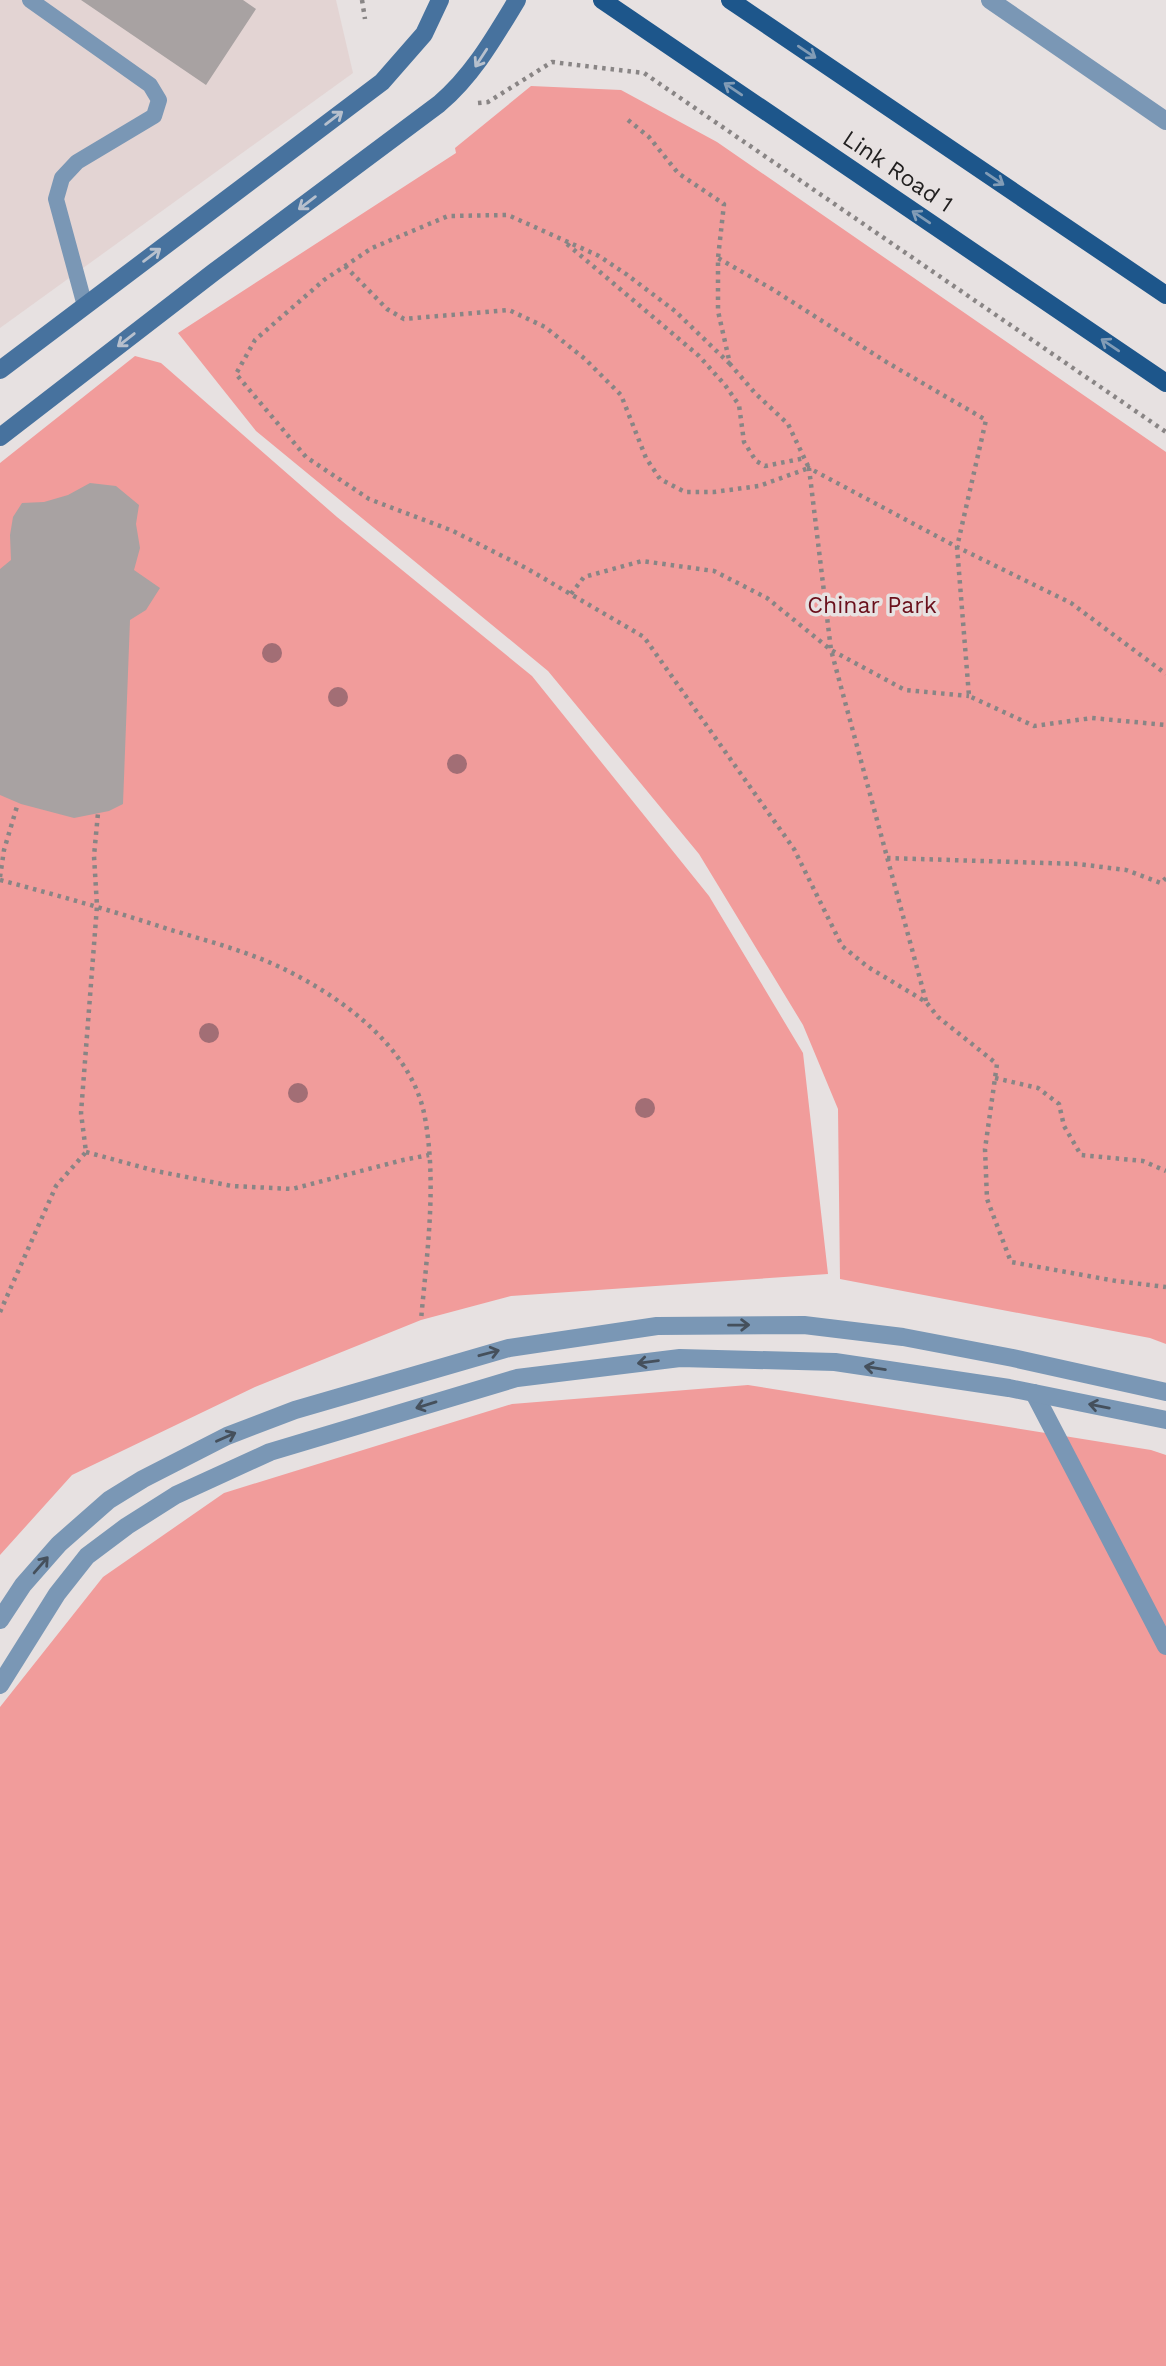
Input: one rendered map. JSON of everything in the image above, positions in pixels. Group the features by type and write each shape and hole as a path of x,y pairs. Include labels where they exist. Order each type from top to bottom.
{"main road":[{"path":"0,370 382,82 424,34 440,0"},
{"path":"0,437 446,99 480,62 517,0"},
{"name":"Link Road 1","path":"602,0 1166,383"},
{"name":"Link Road 1","path":"730,0 1166,295"}],"street":[{"path":"990,0 1166,121"},
{"path":"0,1619 23,1585 59,1544 110,1500 144,1479 227,1436 295,1410 509,1348 657,1326 804,1325 903,1337 1166,1392"},
{"path":"0,1685 57,1594 87,1556 127,1526 176,1495 270,1452 517,1378 680,1358 835,1362 1034,1393 1166,1420"},
{"path":"1034,1393 1166,1646"}],"lane":[{"path":"30,0 150,85 159,100 154,116 77,162 62,178 56,199 85,306"}],"path":[{"path":"362,0 365,19"},
{"path":"446,99 488,102 552,62 644,73 1166,432"},
{"path":"628,120 649,137 678,173 724,204 718,258 718,311 730,364"},
{"path":"926,1002 831,650 809,468 788,424 755,393 730,364 675,311 626,274 598,256 508,215 448,216 372,248 324,280 256,340 236,374 306,457 369,499 453,531 526,568 644,637 793,849 842,946 868,967 926,1002 938,1017 998,1064 985,1149 987,1199 1011,1262 1166,1287"},
{"path":"561,239 699,356 725,385 738,405 744,442 756,461 765,466 805,458"},
{"path":"718,258 986,420 957,547 968,696"},
{"path":"345,266 387,309 404,319 509,310 545,327 585,359 621,395 646,458 660,479 685,492 715,492 759,486 809,468 957,547 1072,603 1166,674"},
{"path":"571,594 584,578 642,561 714,571 767,598 831,650 905,690 968,696 1034,726 1092,718 1166,725"},
{"path":"18,803 4,850 0,878 97,905 238,951 283,969 329,994 388,1046 413,1080 425,1117 430,1216 421,1320"},
{"path":"1,1308 56,1186 86,1152 81,1113 97,905 94,856 98,813"},
{"path":"887,858 1078,864 1126,870 1163,884 1166,877"},
{"path":"995,1078 1038,1088 1059,1104 1064,1126 1081,1155 1143,1161 1166,1171"},
{"path":"86,1152 156,1171 232,1186 292,1189 429,1155"}],"shaded area":[{"path":"0,0 336,0 353,73 0,328"}],"green space":[{"name":"Chinar Park","path":"531,86 621,90 717,142 1166,452 1166,1344 1150,1338 840,1279 838,1109 803,1025 699,854 548,671 256,431 178,333 456,153 455,148"},
{"path":"135,356 161,363 337,517 532,676 709,896 803,1053 828,1274 511,1296 421,1320 255,1387 72,1475 0,1555 0,463"},
{"path":"748,1385 1151,1450 1166,1455 1166,2366 0,2366 0,1707 103,1577 224,1493 512,1404"}],"building":[{"path":"81,0 243,0 256,9 206,85"},
{"path":"90,483 116,486 139,505 136,524 140,548 134,570 160,588 146,610 130,620 123,804 109,811 74,818 21,804 0,795 0,569 11,560 10,535 13,517 22,503 44,502 68,495"}]}
